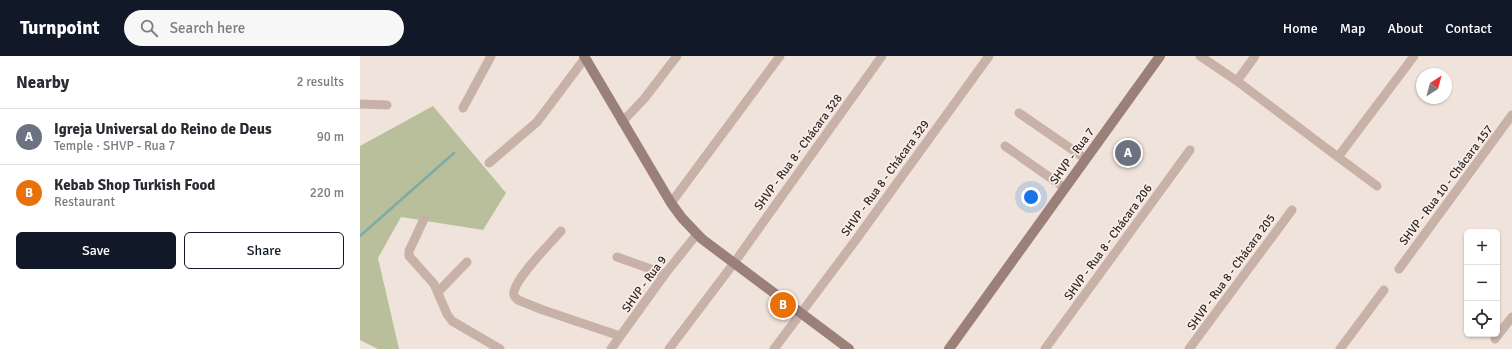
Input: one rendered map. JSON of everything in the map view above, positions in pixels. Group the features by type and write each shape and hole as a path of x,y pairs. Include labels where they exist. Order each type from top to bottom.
{"street":[{"path":"622,122 644,99 677,56"},
{"path":"671,203 780,56"},
{"name":"SHVP - Rua 8 - Chácara 328","path":"669,349 734,263 882,56"},
{"name":"SHVP - Rua 8 - Chácara 329","path":"774,349 855,241 988,56"},
{"name":"SHVP - Rua 7","path":"948,349 1160,56"},
{"path":"1200,56 1237,81 1377,186"},
{"path":"1237,81 1255,56"},
{"path":"1338,157 1414,56"},
{"path":"490,163 537,122 584,57 671,203 682,218 697,234 849,349"},
{"path":"463,108 487,58"},
{"path":"360,104 387,105"},
{"path":"1019,113 1086,159"},
{"name":"SHVP - Rua 10 - Chácara 157","path":"1398,269 1512,116"},
{"path":"1005,146 1065,188"},
{"name":"SHVP - Rua 8 - Chácara 206","path":"1045,349 1190,150"},
{"name":"SHVP - Rua 8 - Chácara 205","path":"1190,349 1292,210"},
{"path":"424,219 409,251 409,256 430,280 438,292 452,321 500,349"},
{"path":"561,231 522,277 514,291 514,297 543,310 620,336"},
{"name":"SHVP - Rua 9","path":"611,349 665,274 697,234"},
{"path":"617,257 665,274"},
{"path":"438,292 467,262"},
{"path":"1340,349 1384,290"},
{"path":"1496,339 1512,317"}],"green space":[{"path":"433,106 506,193 483,230 401,217 378,258 399,349 378,349 360,340 360,146"}],"waterway":[{"path":"360,236 454,153"}],"place":[{"name":"Igreja Universal do Reino de Deus","path":"1128,153"},
{"name":"Kebab Shop Turkish Food","path":"783,305"}]}
